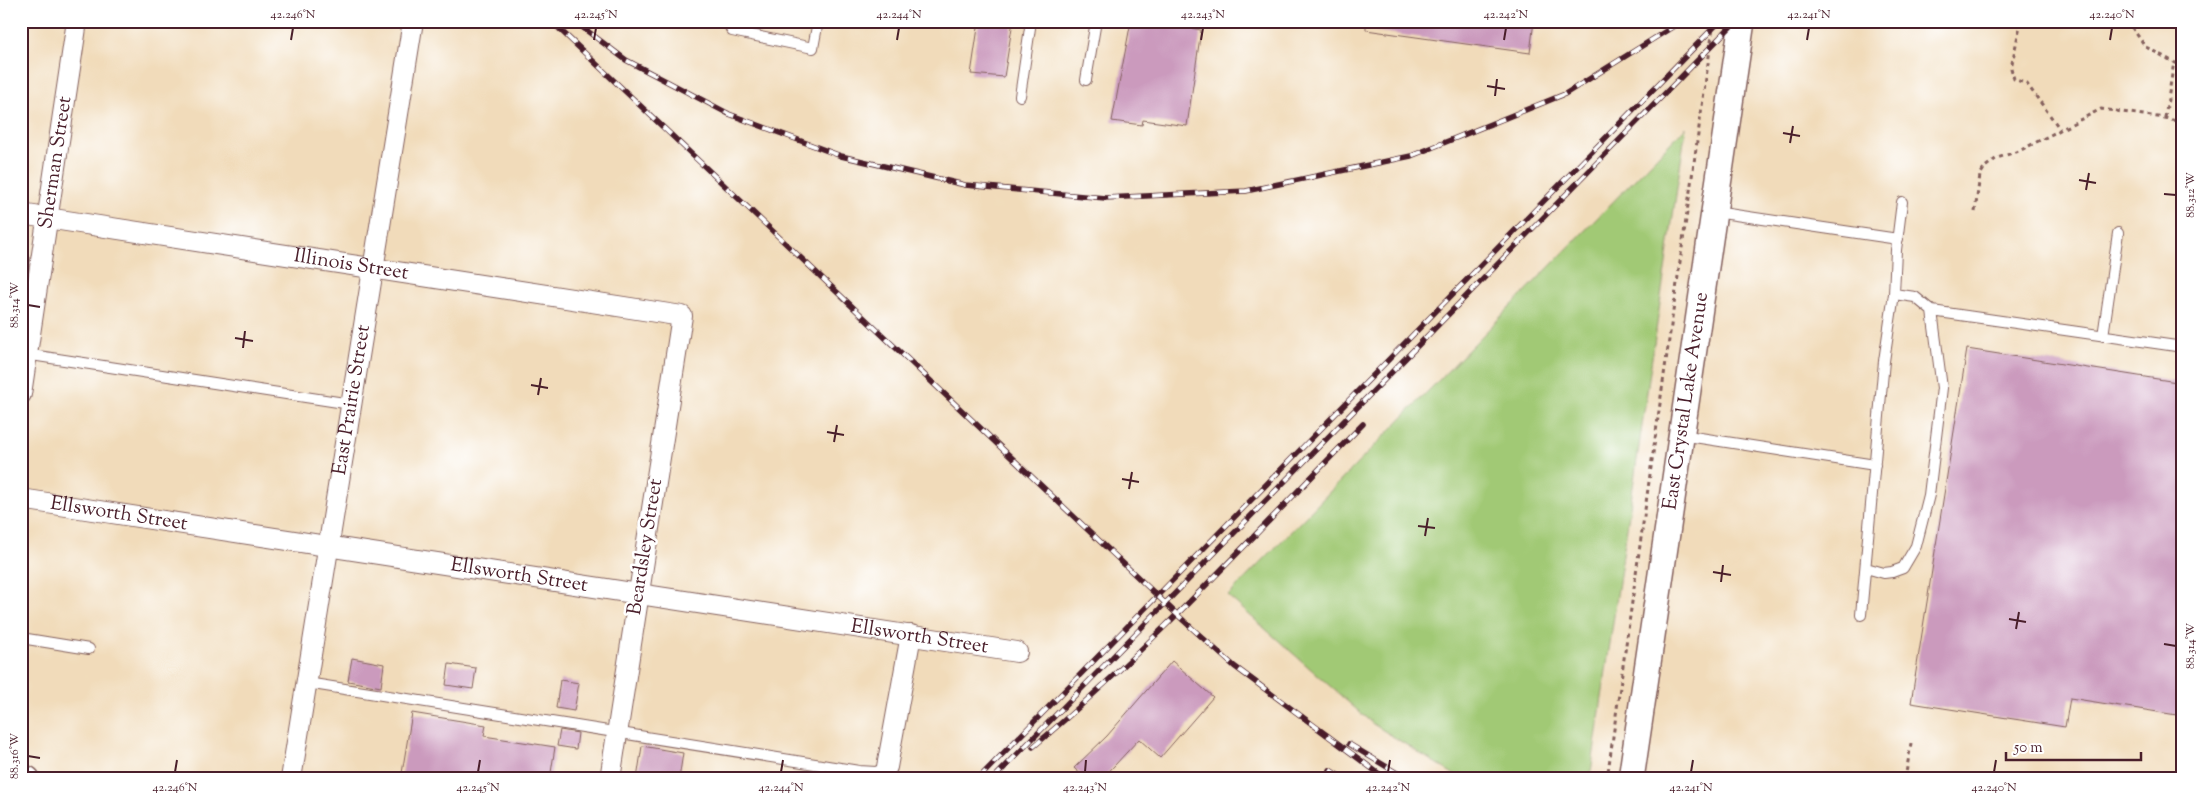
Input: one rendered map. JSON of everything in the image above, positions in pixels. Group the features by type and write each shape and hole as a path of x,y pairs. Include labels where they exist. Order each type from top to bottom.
{"street":[{"name":"Sherman Street","path":"21,394 24,354 49,218 78,21"},
{"name":"East Prairie Street","path":"291,779 413,21"},
{"name":"East Crystal Lake Avenue","path":"1631,779 1742,21"},
{"name":"Illinois Street","path":"21,214 682,316"},
{"name":"Beardsley Street","path":"610,779 682,316"},
{"name":"Ellsworth Street","path":"21,499 1017,652"},
{"path":"887,768 911,636"},
{"path":"21,778 27,779"}],"lane":[{"path":"727,21 732,31 814,48 818,21"},
{"path":"1020,96 1031,21"},
{"path":"1086,80 1096,21"},
{"path":"1861,615 1884,361 1894,294 1902,202"},
{"path":"1715,212 1898,239"},
{"path":"2103,336 2118,233"},
{"path":"1894,294 1915,297 1932,312 2183,347"},
{"path":"1866,568 1892,572 1903,568 1916,546 1929,494 1942,388 1932,312"},
{"path":"24,354 351,404"},
{"path":"1681,435 1875,465"},
{"path":"21,638 89,649"},
{"path":"307,683 859,771 876,772 887,768"},
{"path":"2181,779 2183,768"}],"path":[{"path":"1606,779 1714,21"},
{"path":"2021,21 2011,68 2014,79 2027,84 2060,130"},
{"path":"2127,21 2146,46 2183,67"},
{"path":"2165,118 2174,62"},
{"path":"1975,212 1980,175 1985,167 1997,158 2019,151 2101,109 2165,118 2183,123"},
{"path":"1905,779 1911,744"}],"green space":[{"path":"1686,127 1590,779 1461,779 1373,724 1228,596"}],"building":[{"path":"979,21 1013,21 1004,77 971,74"},
{"path":"1131,21 1154,21 1201,30 1187,126 1143,120 1142,125 1112,121"},
{"path":"1366,21 1534,21 1530,53 1366,30"},
{"path":"1967,349 2183,383 2183,716 2070,698 2065,727 1911,703"},
{"path":"352,658 384,664 381,687 348,681"},
{"path":"1172,661 1213,697 1160,758 1139,739 1102,779 1086,779 1074,768 1107,736"},
{"path":"449,664 476,668 473,689 446,685"},
{"path":"560,680 579,683 574,711 556,708"},
{"path":"412,713 486,725 484,736 555,747 550,779 401,779"},
{"path":"560,730 578,733 576,749 557,746"},
{"path":"642,746 683,753 679,779 637,779"}],"railway":[{"path":"551,21 1184,621 1234,666 1386,779"},
{"path":"574,21 626,60 729,114 841,156 965,185 1105,198 1246,191 1411,156 1565,94 1682,21"},
{"path":"978,779 1720,21"},
{"path":"993,779 1736,21"},
{"path":"1033,747 1077,709 1161,630 1363,424"},
{"path":"1349,744 1407,779"},
{"path":"1330,770 1344,779"}]}
